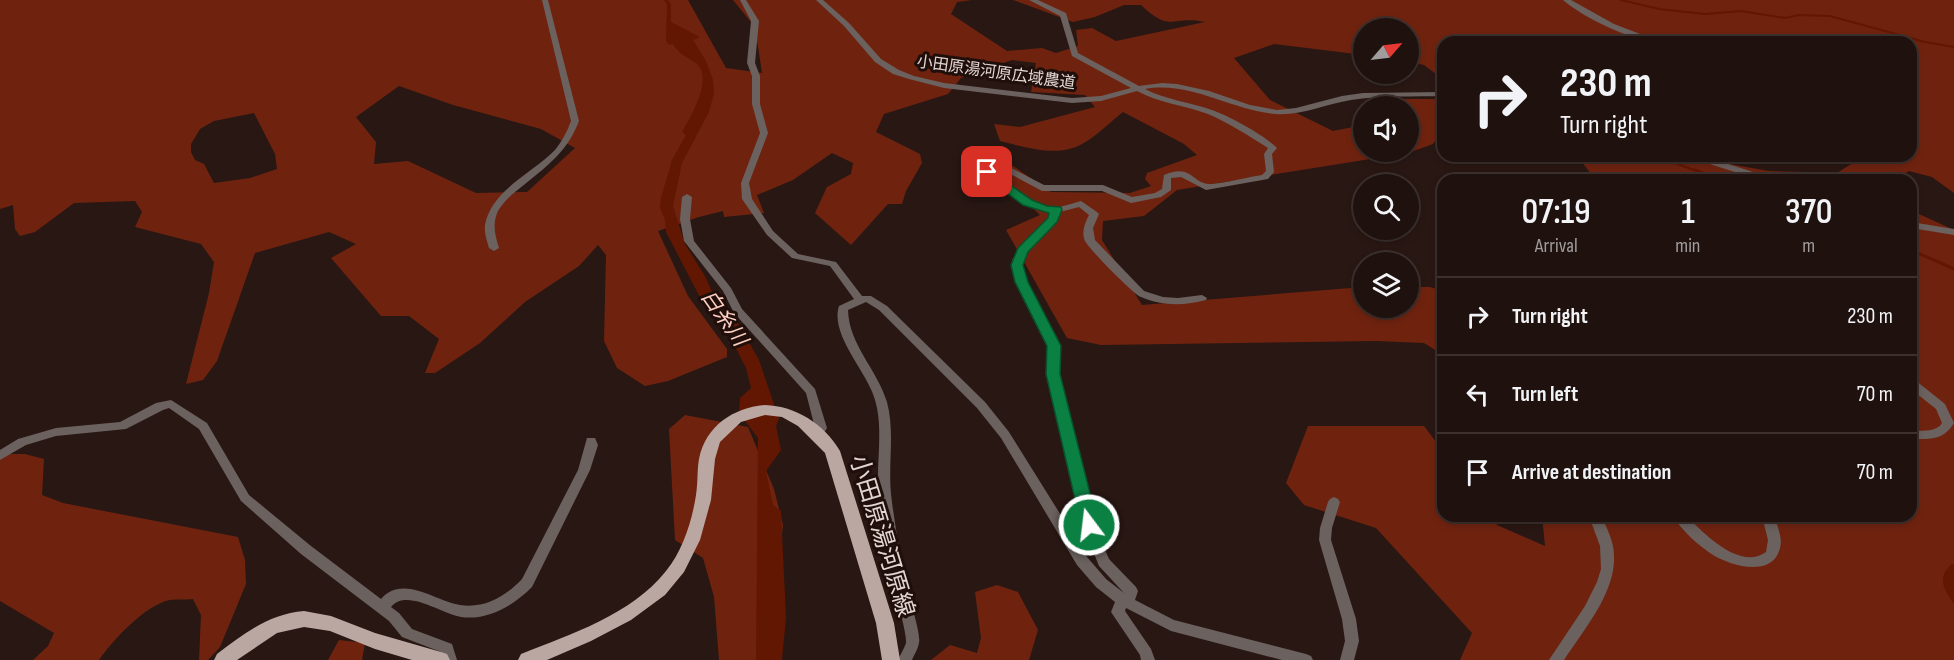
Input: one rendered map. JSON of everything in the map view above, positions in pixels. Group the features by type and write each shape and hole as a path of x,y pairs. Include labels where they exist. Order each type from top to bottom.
{"main road":[{"name":"小田原湯河原線","path":"527,660 616,620 645,602 671,577 695,532 704,497 707,457 718,433 737,417 765,410 787,414 802,420 818,433 832,451 885,623 891,660"},
{"path":"223,660 246,642 269,629 304,619 318,620 441,660"}],"street":[{"path":"494,248 489,224 499,203 564,146 572,134 575,121 545,0"},
{"path":"743,0 755,21 751,63 756,76 756,104 764,133 745,183 747,199 770,233 787,250 795,256 833,264 860,300"},
{"name":"小田原湯河原広域農道","path":"819,0 838,16 873,57 891,69 917,79 1077,101 1094,100 1135,88 1160,85 1186,86 1248,107 1274,112 1310,109 1337,100 1366,96 1437,94"},
{"path":"1032,0 1063,15 1075,54 1135,88 1166,100 1201,108 1254,135 1273,148 1268,154 1270,172 1265,177 1212,187 1198,184 1189,175 1175,173 1167,177 1166,190 1163,194 1131,200 1103,188 1042,188 994,162 986,166 987,172 1028,203 1045,209 1056,210 1081,204 1090,209 1094,214 1088,228 1090,241 1140,293 1167,301 1202,298"},
{"path":"1566,0 1611,26 1640,36"},
{"path":"1713,162 1750,174"},
{"path":"687,197 685,219 689,241 727,290 738,310 811,392 821,428 818,433"},
{"path":"1056,210 1053,219 1022,251 1017,265 1021,282 1054,346 1053,374 1095,542 1104,562 1131,591 1118,612 1146,653 1148,660"},
{"path":"1917,226 1954,232"},
{"path":"905,660 913,642 885,493 883,407 878,390 857,354 842,317 843,309 867,298 878,303 981,405 1005,435 1082,561 1101,583 1124,601 1171,625 1306,660"},
{"path":"1917,388 1941,407 1948,423 1944,430 1935,434 1917,435"},
{"path":"0,456 22,442 56,432 122,426 160,406 171,404 203,426 245,498 306,550 394,617 407,633 447,648 450,660"},
{"path":"382,608 388,599 396,594 414,595 459,611 473,612 496,606 519,592 527,583 584,470 592,445 591,441"},
{"path":"1334,502 1325,540 1349,619 1352,640 1347,660"},
{"path":"1556,660 1599,592 1607,573 1609,556 1597,522"},
{"path":"1686,522 1718,552 1752,562 1771,555 1774,547 1769,522"}],"shaded area":[{"path":"0,0 688,0 726,68 762,73 755,27 733,0 972,0 957,2 951,14 1007,51 1042,48 1056,53 1078,46 1076,30 1092,28 1116,41 1205,22 1166,21 1151,14 1141,5 1124,5 1095,17 1073,22 1013,0 1954,0 1954,193 1932,177 1909,171 1904,174 1591,174 1582,162 1719,162 1769,171 1837,173 1854,162 1917,162 1917,36 1437,36 1437,75 1419,64 1419,18 1353,18 1353,54 1274,44 1234,58 1270,100 1333,131 1353,127 1353,162 1177,190 1144,216 1103,221 1102,240 1142,305 1353,288 1353,318 1419,318 1419,287 1430,287 1437,289 1437,351 1424,343 1376,341 1101,345 1067,338 1006,230 1040,215 993,170 1003,159 1051,192 1130,193 1151,186 1145,179 1147,173 1197,155 1184,144 1123,112 1093,137 1072,148 1041,150 1000,141 994,124 1020,127 1095,107 1085,95 1031,92 1036,63 1012,60 961,78 948,94 884,114 876,132 920,154 922,163 906,191 902,204 888,204 851,245 815,213 827,187 851,174 853,163 832,153 793,180 757,195 764,213 724,217 723,211 658,231 688,296 727,349 727,357 668,381 645,386 617,368 604,341 606,255 598,245 579,266 525,302 480,343 435,373 425,373 439,339 409,316 381,316 331,258 356,244 329,232 255,253 217,361 203,380 186,384 209,293 214,262 201,244 135,227 142,212 135,201 74,203 35,232 20,236 15,229 13,205 0,209","holes":["399,86 453,105 541,129 575,148 527,192 476,193 408,161 374,164 376,142 356,117","254,113 275,154 277,169 250,178 214,183 204,164 195,160 191,152 191,144 200,129 214,121"]},
{"path":"1437,90 1437,138 1433,144 1419,149 1419,99 1435,99"},
{"path":"1917,212 1954,230 1954,660 1460,660 1472,633 1376,528 1304,505 1286,483 1308,426 1424,426 1437,443 1437,522 1495,522 1545,546 1543,522 1917,522"},
{"path":"685,415 748,427 774,489 783,525 770,633 771,660 719,660 714,597 703,558 675,540 669,429"},
{"path":"0,454 25,454 44,459 42,495 63,503 238,537 245,560 246,584 220,647 208,660 199,660 201,615 193,599 170,600 151,608 112,643 99,660 33,660 48,646 54,633 0,601"},
{"path":"997,585 1018,592 1038,630 1029,660 931,660 950,645 977,653 981,638 975,592"},
{"path":"339,640 365,643 362,660 328,660"}],"water":[{"name":"白糸川","path":"664,0 668,0 671,4 671,22 700,37 693,40 706,61 713,80 714,93 709,112 682,163 673,206 685,244 705,276 718,305 734,316 759,360 779,419 776,426 781,450 766,471 773,505 781,511 786,618 782,660 756,660 758,438 739,413 740,398 751,388 746,368 725,327 706,309 666,232 665,220 660,208 672,160 686,135 682,132 699,98 703,78 697,64 666,41 667,5"},
{"path":"1952,564 1954,565 1954,604 1943,584 1944,574"}],"waterway":[{"path":"1621,0 1659,9 1705,14 1741,11 1785,18 1799,15 1830,16 1903,36"},
{"path":"1917,40 1954,47"},
{"path":"1673,162 1699,172"},
{"path":"1695,170 1705,174"},
{"path":"1917,253 1954,269"}],"route":[{"path":"987,172 1028,203 1056,210 1053,219 1022,251 1017,265 1021,282 1054,346 1053,374 1066,420 1089,525"}]}
